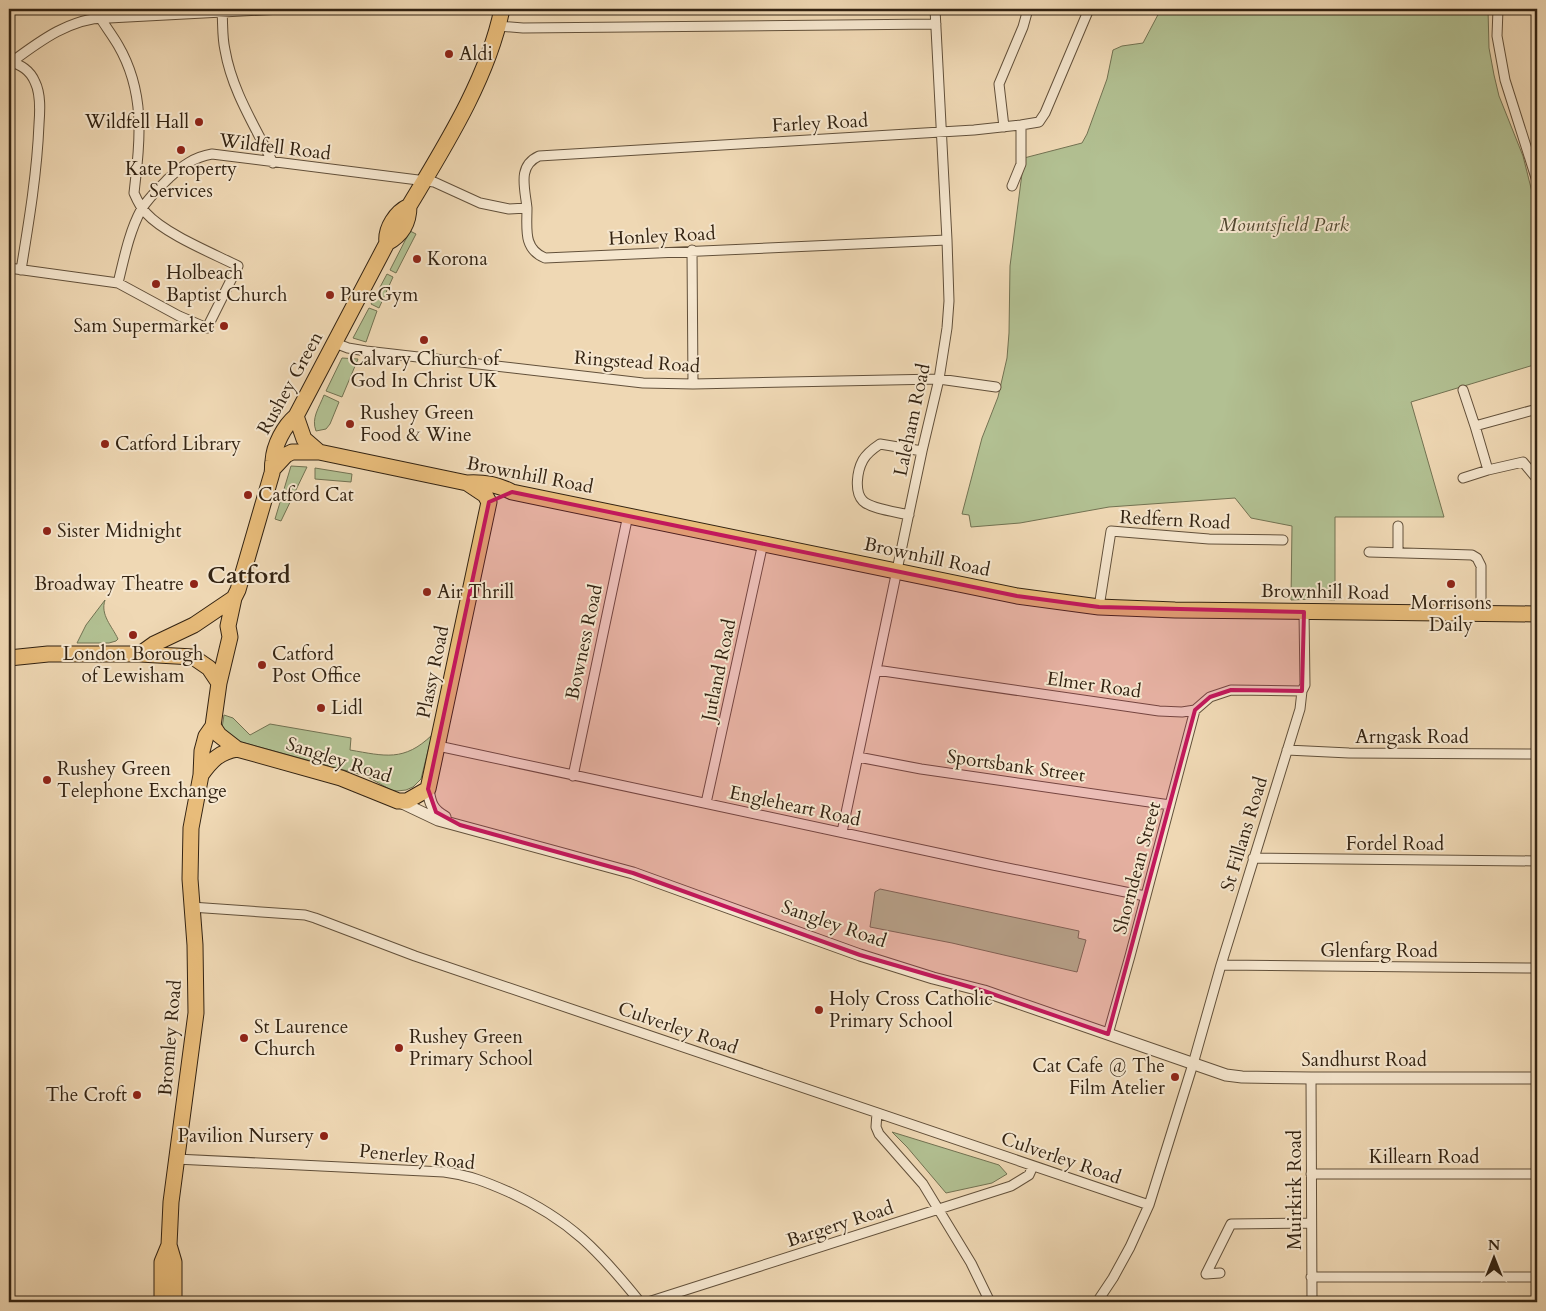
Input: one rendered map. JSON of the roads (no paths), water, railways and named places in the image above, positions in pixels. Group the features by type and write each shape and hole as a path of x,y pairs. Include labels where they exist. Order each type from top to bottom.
{"highway":[{"name":"Rushey Green","path":"213,726 230,637 228,626 234,598 238,590 273,469 274,456 281,435 289,422 296,416 387,243 397,237 409,218 409,206 473,92 486,63 502,9"},
{"path":"296,416 304,439 319,452"},
{"name":"Brownhill Road","path":"273,469 286,455 292,452 319,452 466,483 486,483 502,486 512,492 1017,596 1099,607 1304,612 1537,614"},
{"path":"466,483 485,495 489,502 512,492"},
{"name":"Plassy Road","path":"428,790 489,502"},
{"path":"140,654 154,644 194,624 234,598"},
{"path":"9,649 29,648 48,654"},
{"path":"9,658 48,654 140,654 193,657 209,668 220,683"},
{"name":"Sangley Road","path":"213,726 219,735 237,749 341,778 398,801"},
{"name":"Bromley Road","path":"162,1302 162,1262 169,1245 176,1158 196,1012 195,945 191,907 191,828 201,775 202,751 206,736 213,726"},
{"path":"201,775 212,760 224,752 237,749"},
{"path":"398,801 407,801 428,790"},
{"name":"Bromley Road","path":"169,1245 174,1262 174,1302"}],"street":[{"path":"9,268 118,283 179,316 207,328 238,266 172,233 147,215 142,208 134,193 140,139 139,106 131,74 118,46 96,9"},
{"path":"10,62 68,27 93,18 282,9"},
{"name":"Laleham Road","path":"842,832 939,379 949,312 935,9"},
{"path":"1004,127 999,84 1023,27 1028,9"},
{"name":"Farley Road","path":"527,208 525,172 527,165 532,159 540,156 941,132 1039,122 1043,118 1089,9"},
{"path":"1498,9 1497,36 1504,80 1537,181"},
{"path":"222,11 224,49 230,73 238,94 273,163"},
{"path":"498,26 523,28 936,24"},
{"path":"10,62 27,69 35,82 39,97 38,144 21,270"},
{"path":"1012,186 1022,164 1021,125"},
{"name":"Wildfell Road","path":"118,283 131,232 142,208 160,187 194,158 212,154 424,181"},
{"path":"424,181 434,182 480,203 510,208 527,208"},
{"name":"Honley Road","path":"527,208 530,245 536,254 545,258 947,240"},
{"path":"692,250 693,384"},
{"name":"Ringstead Road","path":"335,343 348,348 366,351 643,383 693,384 939,379 996,387"},
{"path":"1463,390 1488,470"},
{"path":"1475,426 1537,408"},
{"path":"909,514 872,506 864,502 857,491 862,461 874,447 880,444 922,452"},
{"path":"1463,478 1523,462 1537,479"},
{"name":"Bowness Road","path":"573,776 628,515"},
{"path":"1398,526 1398,553"},
{"name":"Redfern Road","path":"1099,607 1111,531 1210,539 1283,540"},
{"name":"Jutland Road","path":"706,803 763,543"},
{"path":"1369,552 1472,555 1477,558 1481,566 1481,613"},
{"name":"St Fillans Road","path":"1097,1302 1130,1247 1149,1205 1193,1064 1253,858 1300,709 1302,691 1305,685 1304,612"},
{"name":"Elmer Road","path":"876,670 1159,711 1182,712 1195,710"},
{"path":"1195,710 1210,697 1230,690 1302,691"},
{"name":"Shorndean Street","path":"1108,1034 1195,710"},
{"name":"Engleheart Road","path":"438,746 993,866 1146,896"},
{"name":"Arngask Road","path":"1287,750 1537,754"},
{"name":"Sportsbank Street","path":"858,757 921,769 1170,805"},
{"name":"Sangley Road","path":"428,790 430,804 436,812 460,825"},
{"name":"Sangley Road","path":"398,801 438,820 633,873 860,955 933,978 984,991 1193,1064"},
{"name":"Fordel Road","path":"1253,858 1537,861"},
{"name":"Culverley Road","path":"191,907 315,918 415,956 1149,1205"},
{"name":"Glenfarg Road","path":"1221,965 1537,968"},
{"name":"Sandhurst Road","path":"1193,1064 1237,1077 1537,1078"},
{"name":"Muirkirk Road","path":"1311,1078 1312,1302"},
{"path":"877,1113 876,1127 878,1134 923,1184 971,1263 990,1302"},
{"name":"Penerley Road","path":"176,1158 436,1172 475,1177 528,1200 566,1224 585,1239 640,1302"},
{"name":"Bargery Road","path":"648,1302 1011,1186 1029,1175 1034,1166"},
{"name":"Killearn Road","path":"1311,1174 1537,1174"},
{"path":"1220,1273 1206,1274 1231,1224 1311,1224"},
{"path":"1311,1277 1537,1277"}],"place":[{"name":"Aldi","path":"449,54"},
{"name":"Wildfell Hall","path":"199,122"},
{"name":"Kate Property Services","path":"181,150"},
{"name":"Korona","path":"417,259"},
{"name":"Holbeach Baptist Church","path":"156,284"},
{"name":"PureGym","path":"330,295"},
{"name":"Sam Supermarket","path":"224,326"},
{"name":"Calvary Church of God In Christ UK","path":"424,340"},
{"name":"Rushey Green Food & Wine","path":"350,424"},
{"name":"Catford Library","path":"105,444"},
{"name":"Catford Cat","path":"248,495"},
{"name":"Sister Midnight","path":"47,531"},
{"name":"Broadway Theatre","path":"194,584"},
{"name":"Morrisons Daily","path":"1451,584"},
{"name":"Air Thrill","path":"427,592"},
{"name":"London Borough of Lewisham","path":"133,635"},
{"name":"Catford Post Office","path":"262,665"},
{"name":"Lidl","path":"321,708"},
{"name":"Rushey Green Telephone Exchange","path":"47,780"},
{"name":"Holy Cross Catholic Primary School","path":"819,1010"},
{"name":"St Laurence Church","path":"244,1038"},
{"name":"Rushey Green Primary School","path":"399,1048"},
{"name":"Cat Cafe @ The Film Atelier","path":"1175,1077"},
{"name":"The Croft","path":"137,1095"},
{"name":"Pavilion Nursery","path":"324,1136"}],"district":[{"name":"Catford","path":"249,575"}],"park label":[{"name":"Mountsfield Park","path":"1284,225"}]}
